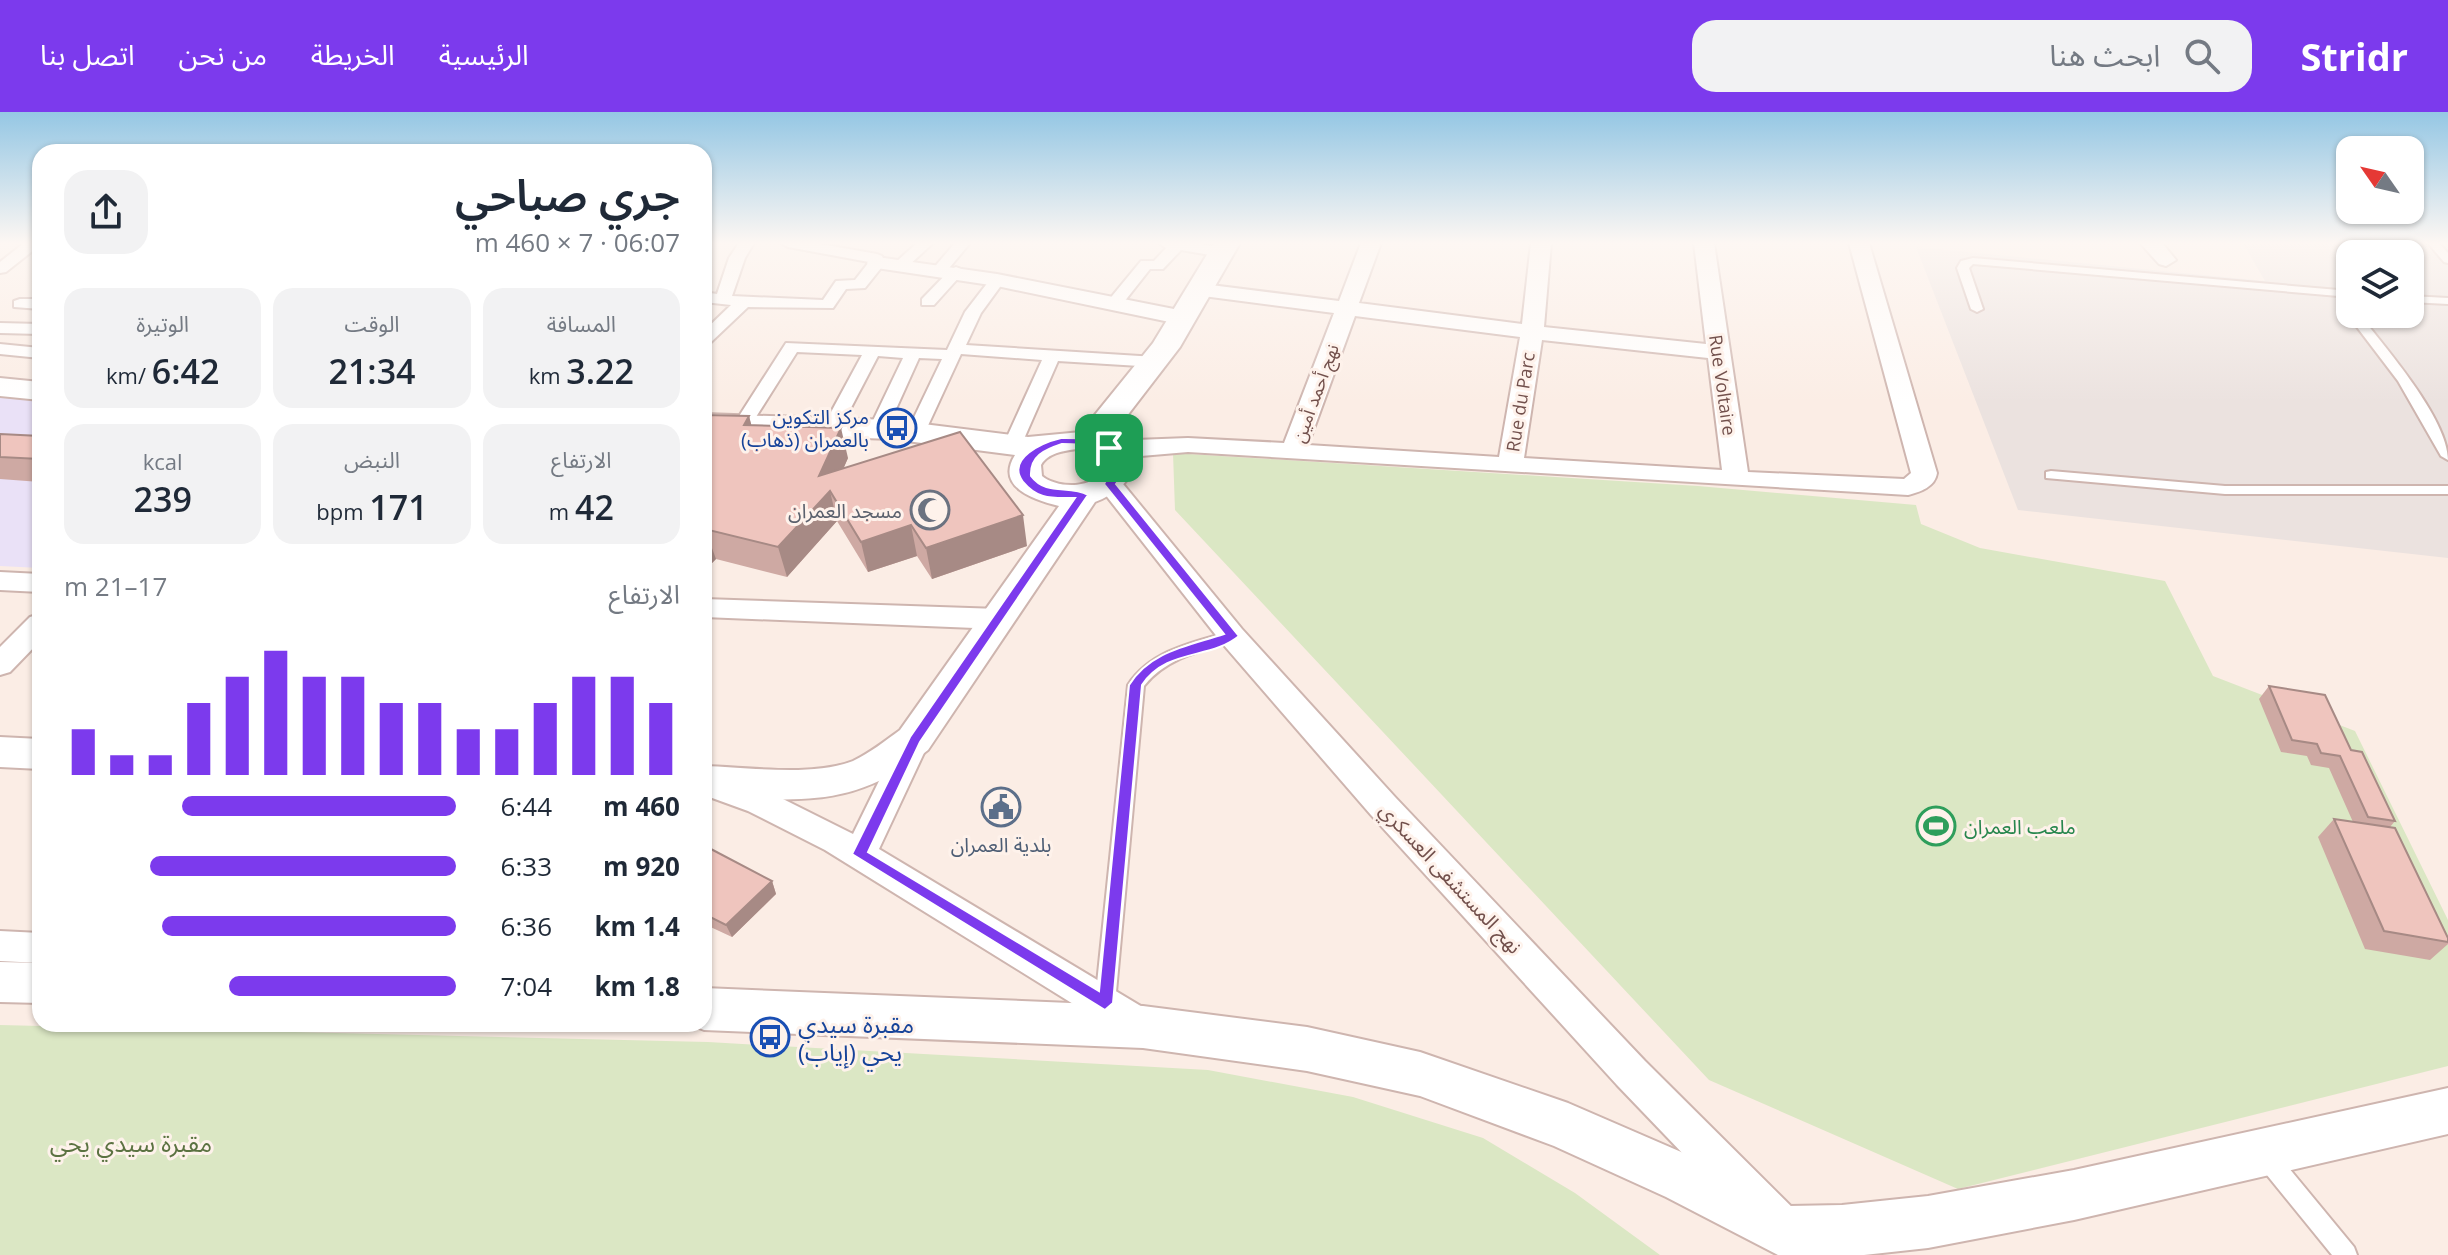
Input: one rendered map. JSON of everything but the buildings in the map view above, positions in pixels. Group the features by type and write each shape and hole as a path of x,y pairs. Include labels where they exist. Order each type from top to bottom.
{"street":[{"path":"712,298 827,305 833,296"},
{"path":"928,302 932,296"},
{"path":"916,432 973,312 985,296"},
{"path":"1077,296 1184,318"},
{"path":"1114,304 1120,296"},
{"path":"1099,444 1199,296"},
{"path":"1254,296 1719,352"},
{"name":"نهج أحمد أمين","path":"1293,452 1351,296"},
{"name":"Rue du Parc","path":"1510,465 1536,296"},
{"name":"Rue Voltaire","path":"1711,296 1736,479"},
{"path":"712,423 916,432 1011,448 1044,446 1061,441 1141,449 1188,445 1908,487 1923,479 1924,473 1874,296"},
{"path":"712,332 744,302"},
{"path":"20,304 32,304"},
{"path":"0,328 32,329"},
{"path":"878,429 906,352 906,330"},
{"path":"743,424 792,347 1053,354 1156,362"},
{"path":"0,349 32,352"},
{"path":"832,427 873,350"},
{"path":"1011,448 1053,354"},
{"path":"0,387 32,390"},
{"path":"860,854 914,740 999,619 1096,490 1118,475 1120,465 1099,444"},
{"path":"1044,446 1025,465 1025,476 1033,486 1046,493 1096,490"},
{"name":"نهج المستشفى العسكري","path":"1096,490 1631,1073 1798,1244"},
{"path":"0,581 32,583"},
{"path":"712,608 999,619"},
{"path":"0,665 32,632"},
{"path":"712,782 786,783 859,775 884,764 914,740"},
{"path":"0,752 32,754"},
{"path":"712,785 788,813 1124,1015"},
{"path":"0,946 32,948"},
{"path":"0,982 32,983"},
{"path":"712,1009 1124,1015 1307,1049 1420,1074 1568,1127 1684,1179 1798,1244 1842,1231 1928,1222 2074,1195 2448,1111"}],"lane":[{"path":"1973,296 1977,309"},
{"path":"2424,300 2448,301"},
{"path":"2363,328 2404,380 2448,456"},
{"path":"2051,475 2225,490 2448,490"},
{"path":"1124,1015 1136,685 1145,671 1164,658 1232,636"},
{"path":"2262,1153 2346,1255"}],"shaded area":[{"path":"1935,296 2336,296 2336,328 2424,328 2424,296 2448,296 2448,558 2018,510"},
{"path":"0,396 32,398 32,568 0,566"}],"green space":[{"name":"ملعب العمران","path":"1173,453 1698,486 1916,505 1921,524 1980,548 2165,581 2213,676 2355,731 2448,920 2448,1066 1958,1189 1709,1080 1175,510"},
{"name":"مقبرة سيدي يحي","path":"0,1025 32,1026 32,1032 292,1032 708,1042 1208,1070 1353,1097 1483,1138 1575,1193 1660,1255 0,1255"}],"place":[{"name":"مركز التكوين بالعمران (ذهاب)","path":"897,428"},
{"name":"مسجد العمران","path":"930,510"},
{"name":"بلدية العمران","path":"1001,807"},
{"name":"ملعب العمران","path":"1936,826"},
{"name":"مقبرة سيدي يحي (إياب)","path":"770,1037"}],"route":[{"path":"1061,441 1090,441 1109,448 1120,465 1118,475 1110,484 1232,636 1164,658 1145,671 1136,685 1105,1003 860,854 914,740 963,674 1083,495 1046,493 1033,486 1025,476 1025,465 1044,446 1061,441"}]}
